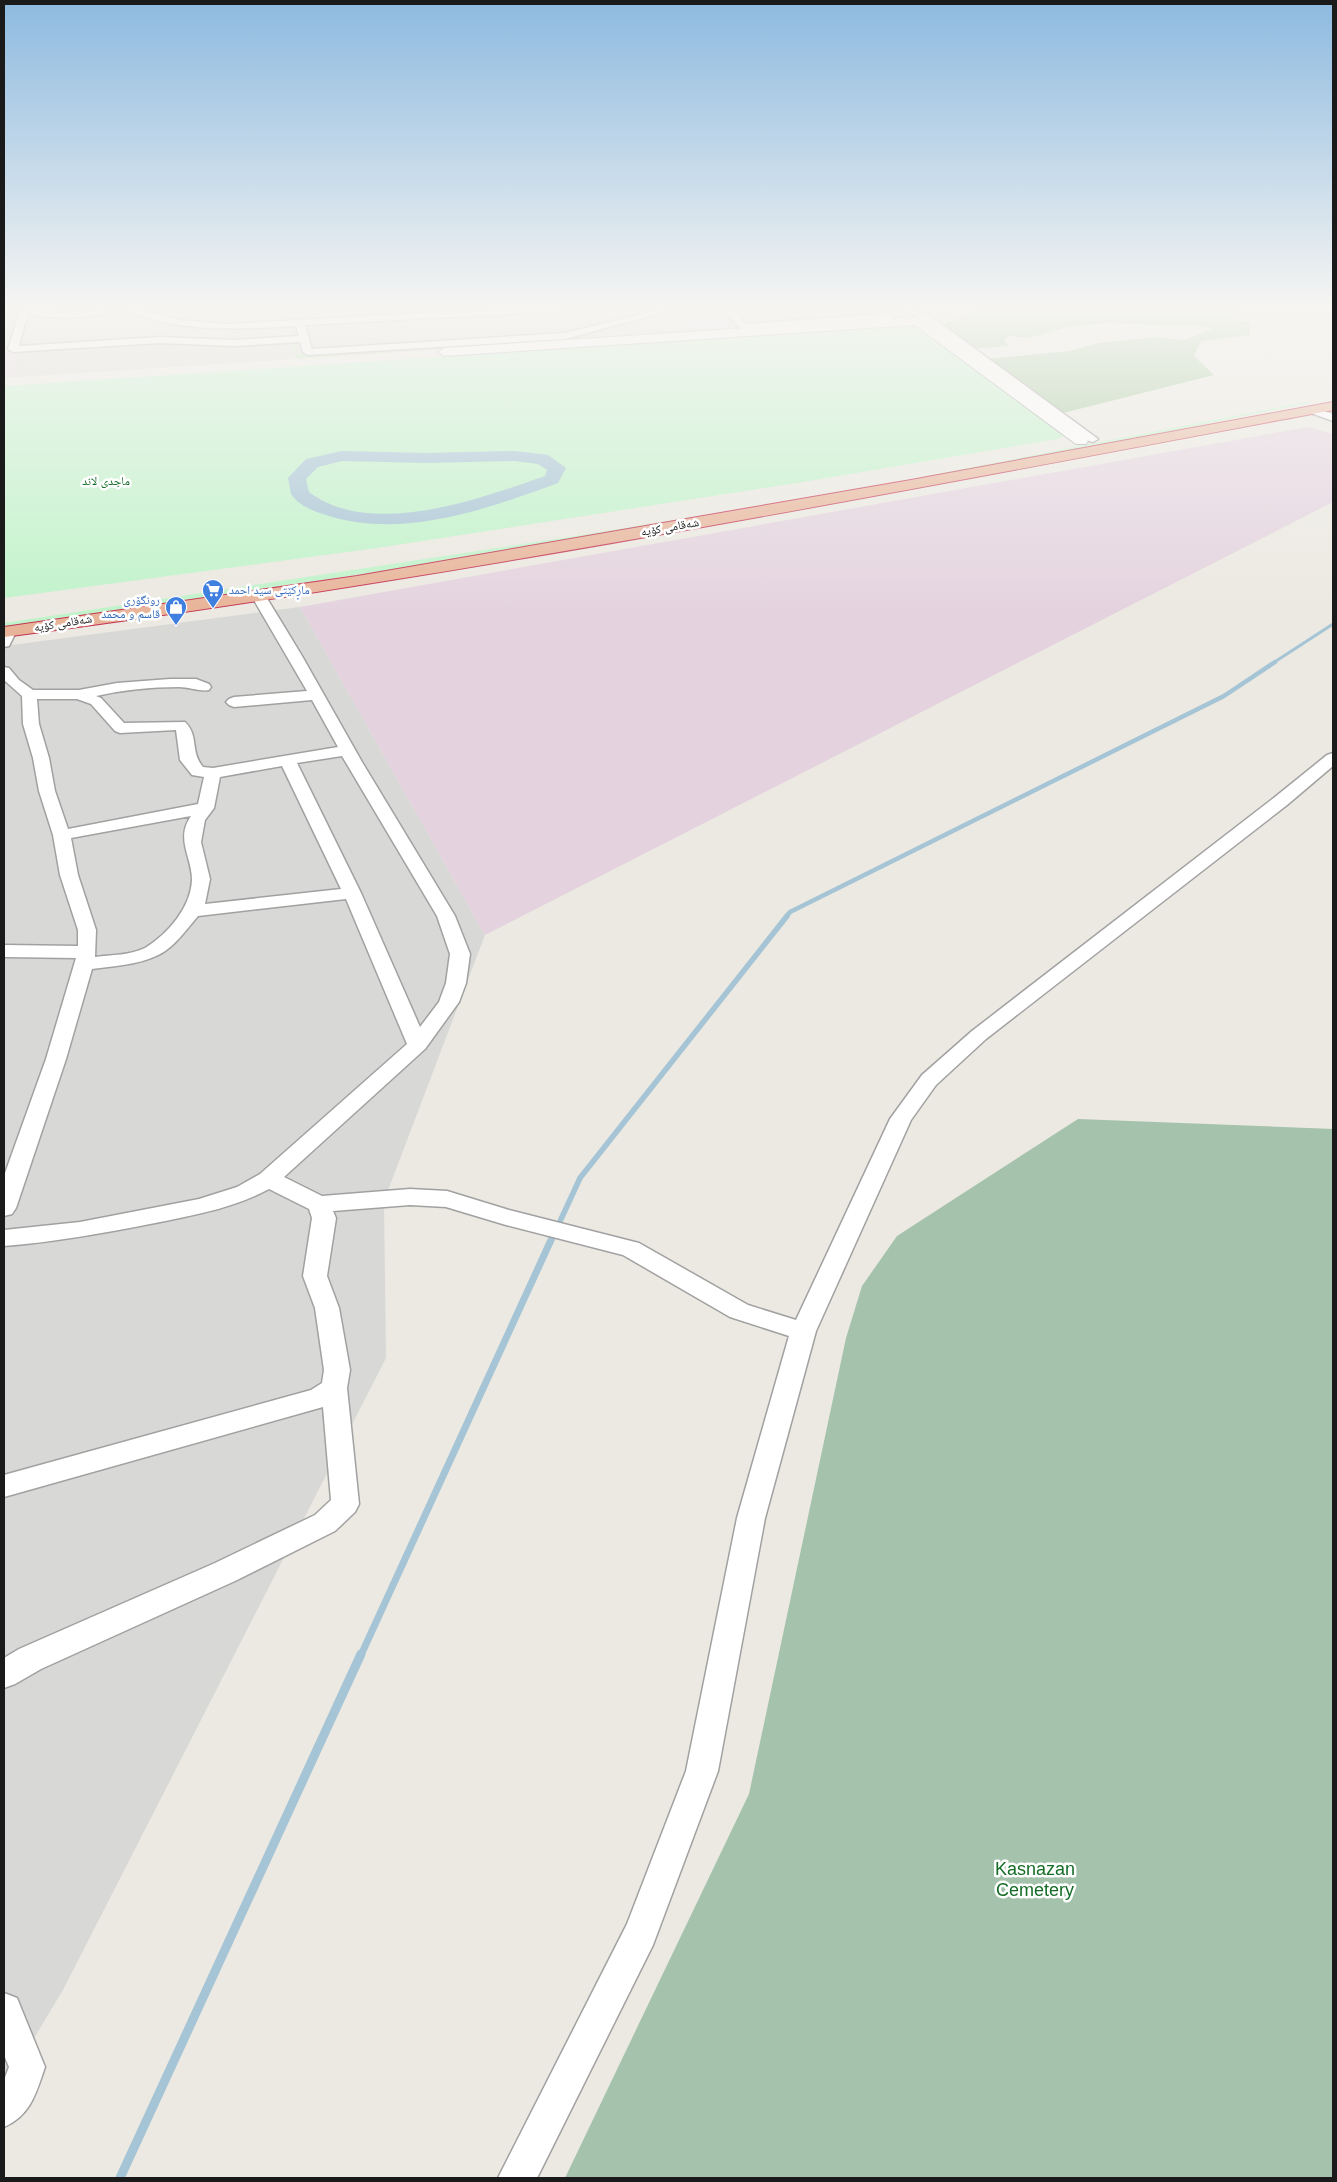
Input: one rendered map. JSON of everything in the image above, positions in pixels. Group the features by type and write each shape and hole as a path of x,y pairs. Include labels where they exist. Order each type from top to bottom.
{"highway":[{"name":"شەقامی کۆیە","path":"373,563 520,541 1087,440 1276,410"},
{"name":"شەقامی کۆیە","path":"5,631 357,581 911,485 1283,410"},
{"path":"895,475 911,485"},
{"name":"شەقامی کۆیە","path":"5,631 197,589"}],"street":[{"path":"1044,410 1087,440"},
{"path":"1048,410 1087,440"},
{"path":"1321,410 1333,418"},
{"path":"4,1238 80,1230 201,1206 245,1192 268,1179 418,1045 449,1002 456,983 460,954 446,916 347,750 258,595"},
{"path":"4,671 14,683 28,694 80,695 117,687 143,684 196,683 204,687"},
{"path":"4,1208 56,1058 86,958 87,930 70,875 62,835 47,791 41,758 31,724 28,694"},
{"path":"80,695 96,701 120,728 180,725 185,730 188,760 198,772 213,773 347,750"},
{"path":"234,702 317,695"},
{"path":"517,2178 641,1934 702,1770 751,1518 803,1331 901,1119 929,1080 978,1035 1282,801 1333,758"},
{"path":"287,760 352,893 418,1045"},
{"path":"4,951 86,958 131,958 151,952 174,933 192,911 197,901 201,879 192,842 197,819 206,808 213,773"},
{"path":"62,835 206,808"},
{"path":"192,911 352,893"},
{"path":"268,1179 319,1204 410,1197 447,1199 506,1217 631,1249 739,1311 803,1331"},
{"path":"4,1674 30,1659 224,1572 325,1523 345,1504 334,1388 336,1370 328,1308 315,1276 324,1218 319,1204"},
{"path":"4,1486 319,1398 334,1388"},
{"path":"4,2011 27,2067 24,2080 17,2094 4,2108"}],"shaded area":[{"path":"1308,427 1333,434 1333,502 485,935 300,607"},
{"path":"300,607 485,935 384,1201 386,1358 63,1990 4,2088 4,646"}],"green space":[{"name":"ماجدی لاند","path":"4,410 1037,410 1063,436 1058,439 797,483 377,548 4,598"},
{"path":"1054,410 1076,410 1059,414"},
{"path":"1266,410 1275,410 1053,455 927,476"},
{"path":"879,487 463,559 4,627 4,623 576,536"},
{"name":"Kasnazan Cemetery","path":"1078,1119 1333,1129 1333,2178 565,2178 749,1794 846,1338 862,1286 897,1236"}],"waterway":[{"path":"342,456 426,458 515,456 542,459 557,468 552,479 498,498 436,513 405,518 374,519 345,515 319,507 300,494 297,478 312,463 342,456"},
{"path":"1273,663 1333,624"},
{"path":"786,917 790,912 1224,696 1275,662"},
{"path":"551,1241 580,1178 787,916"},
{"path":"361,1655 551,1240"},
{"path":"120,2178 361,1654"}],"place":[{"name":"ماڕکێتی سید احمد","path":"213,609"},
{"name":"رونگۆری قاسم و محمد","path":"176,626"}]}
